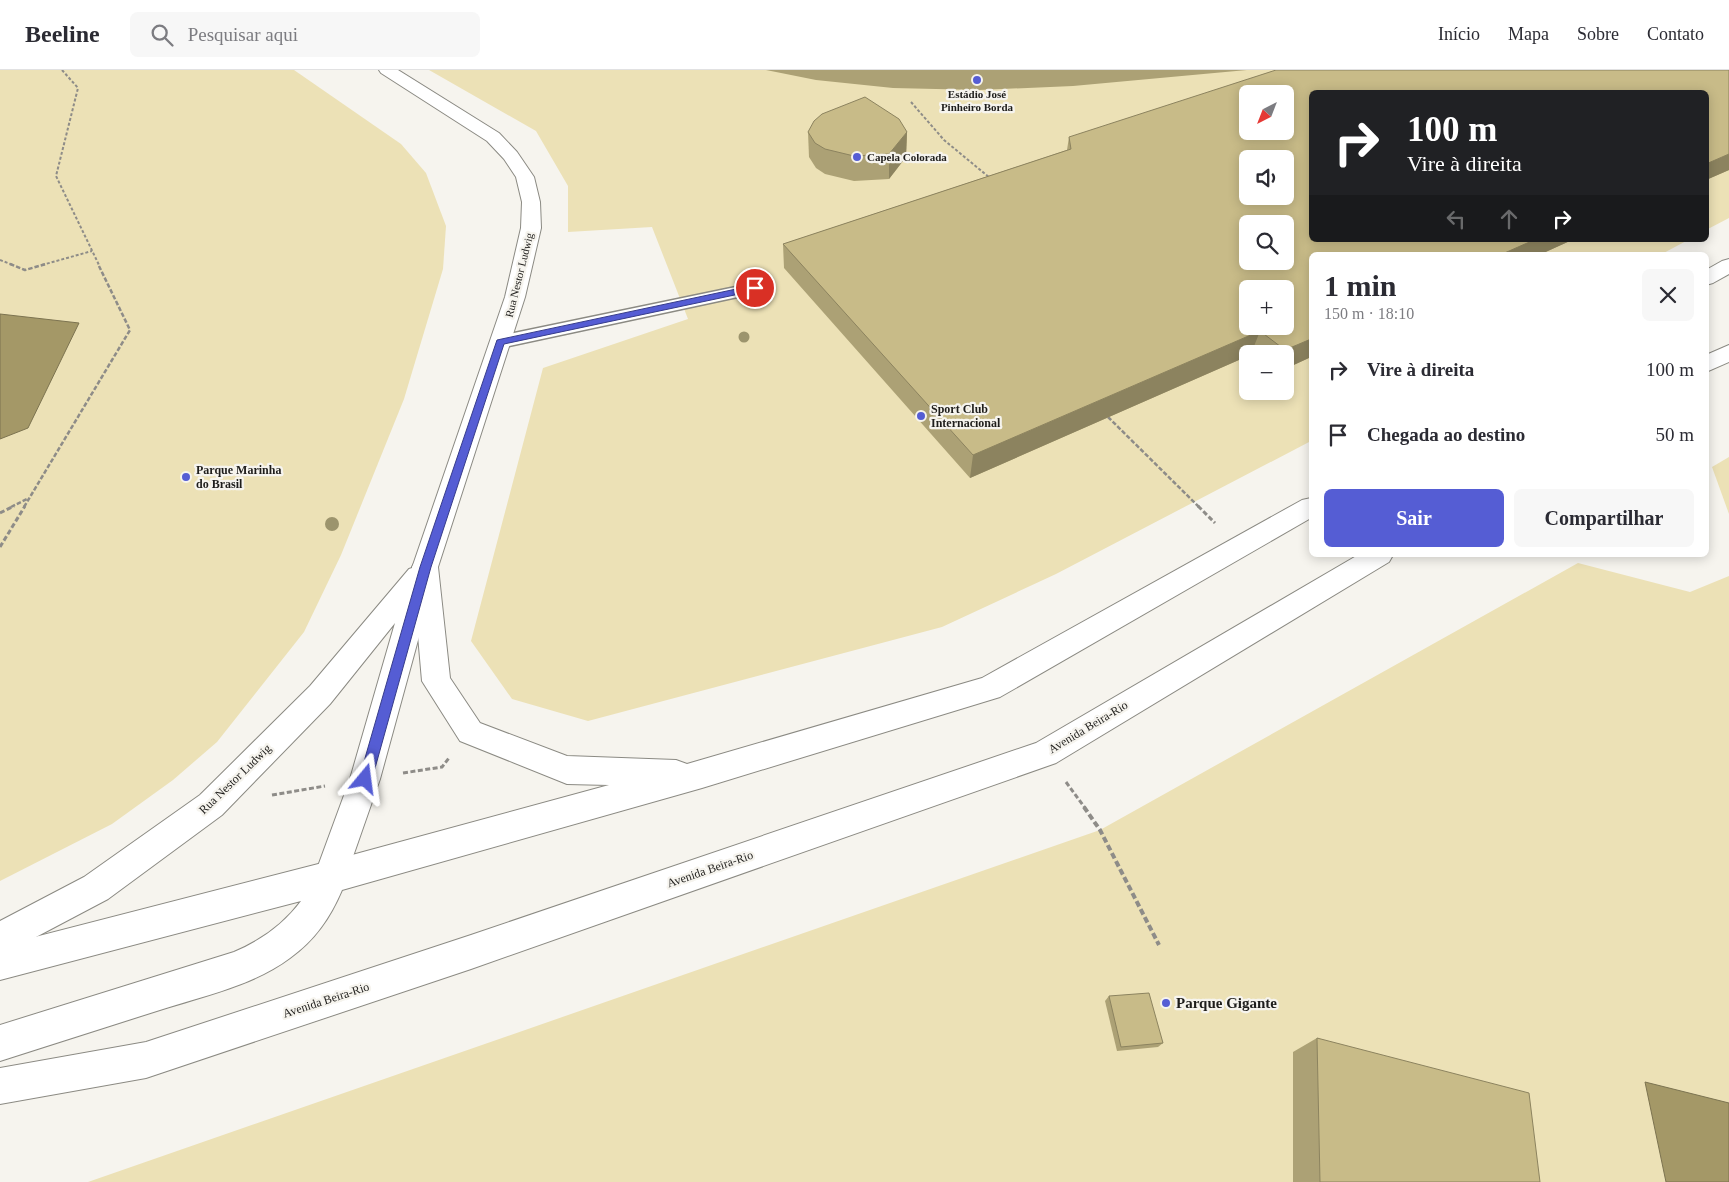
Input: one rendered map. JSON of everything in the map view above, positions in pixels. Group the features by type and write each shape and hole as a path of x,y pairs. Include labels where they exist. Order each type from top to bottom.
{"main road":[{"name":"Rua Nestor Ludwig","path":"0,1043 212,976 260,957 293,935 313,914 321,901 365,779 425,567 515,297 531,228 531,202 524,177 511,156 493,137 387,70"},
{"path":"1709,277 1729,265"},
{"path":"1709,363 1729,352"},
{"path":"0,963 330,877 702,774 990,688 1238,546 1309,508"},
{"name":"Avenida Beira-Rio","path":"0,1086 146,1060 471,952 1045,753 1377,557"},
{"name":"Rua Nestor Ludwig","path":"0,939 96,888 211,805 320,695 425,567"},
{"path":"425,567 436,681 470,732 567,770 702,774"}],"lane":[{"path":"500,342 755,288"}],"path":[{"path":"0,547 130,330 56,176 78,88 62,70"},
{"path":"911,102 944,140 993,180"},
{"path":"0,260 25,270 92,251"},
{"path":"1108,417 1238,546"},
{"path":"0,513 28,499"},
{"path":"1070,787 1100,830 1159,945"}],"shaded area":[{"name":"Parque Marinha do Brasil","path":"0,70 294,70 401,144 426,173 446,226 443,269 404,399 341,555 304,632 217,742 173,780 112,824 0,881"},
{"name":"Sport Club Internacional","path":"429,70 1729,70 1729,218 1709,228 1709,90 1309,90 1309,242 1684,242 1666,252 1309,252 1309,442 1056,574 942,627 588,721 512,699 471,641 543,368 688,319 652,227 568,232 568,186 536,131"},
{"path":"0,314 79,323 28,428 0,439"},
{"path":"1729,457 1729,514 1712,467"},
{"name":"Parque Gigante","path":"1578,563 1690,592 1729,576 1729,1182 88,1182 1100,830"},
{"path":"1645,1082 1729,1103 1729,1182 1666,1182"}],"building":[{"path":"1276,70 1729,70 1729,154 1709,163 1709,90 1309,90 1309,242 1529,242 1507,252 1309,252 1309,340 1294,346 1278,345 1265,335 1294,335 1294,280 1239,280 1239,335 1251,335 973,455 783,244 1071,149 1069,137"},
{"path":"865,97 899,119 907,132 889,154 854,156 825,149 815,143 808,132 814,121 822,114"},
{"path":"1149,993 1163,1043 1121,1047 1109,996"},
{"path":"1317,1038 1529,1093 1540,1182 1320,1182"}],"place":[{"name":"Estádio José Pinheiro Borda","path":"977,80"},
{"name":"Capela Colorada","path":"857,157"},
{"name":"Sport Club Internacional","path":"921,416"},
{"name":"Parque Marinha do Brasil","path":"186,477"},
{"name":"Parque Gigante","path":"1166,1003"}],"route":[{"path":"365,779 425,567 500,342 755,288"}]}
